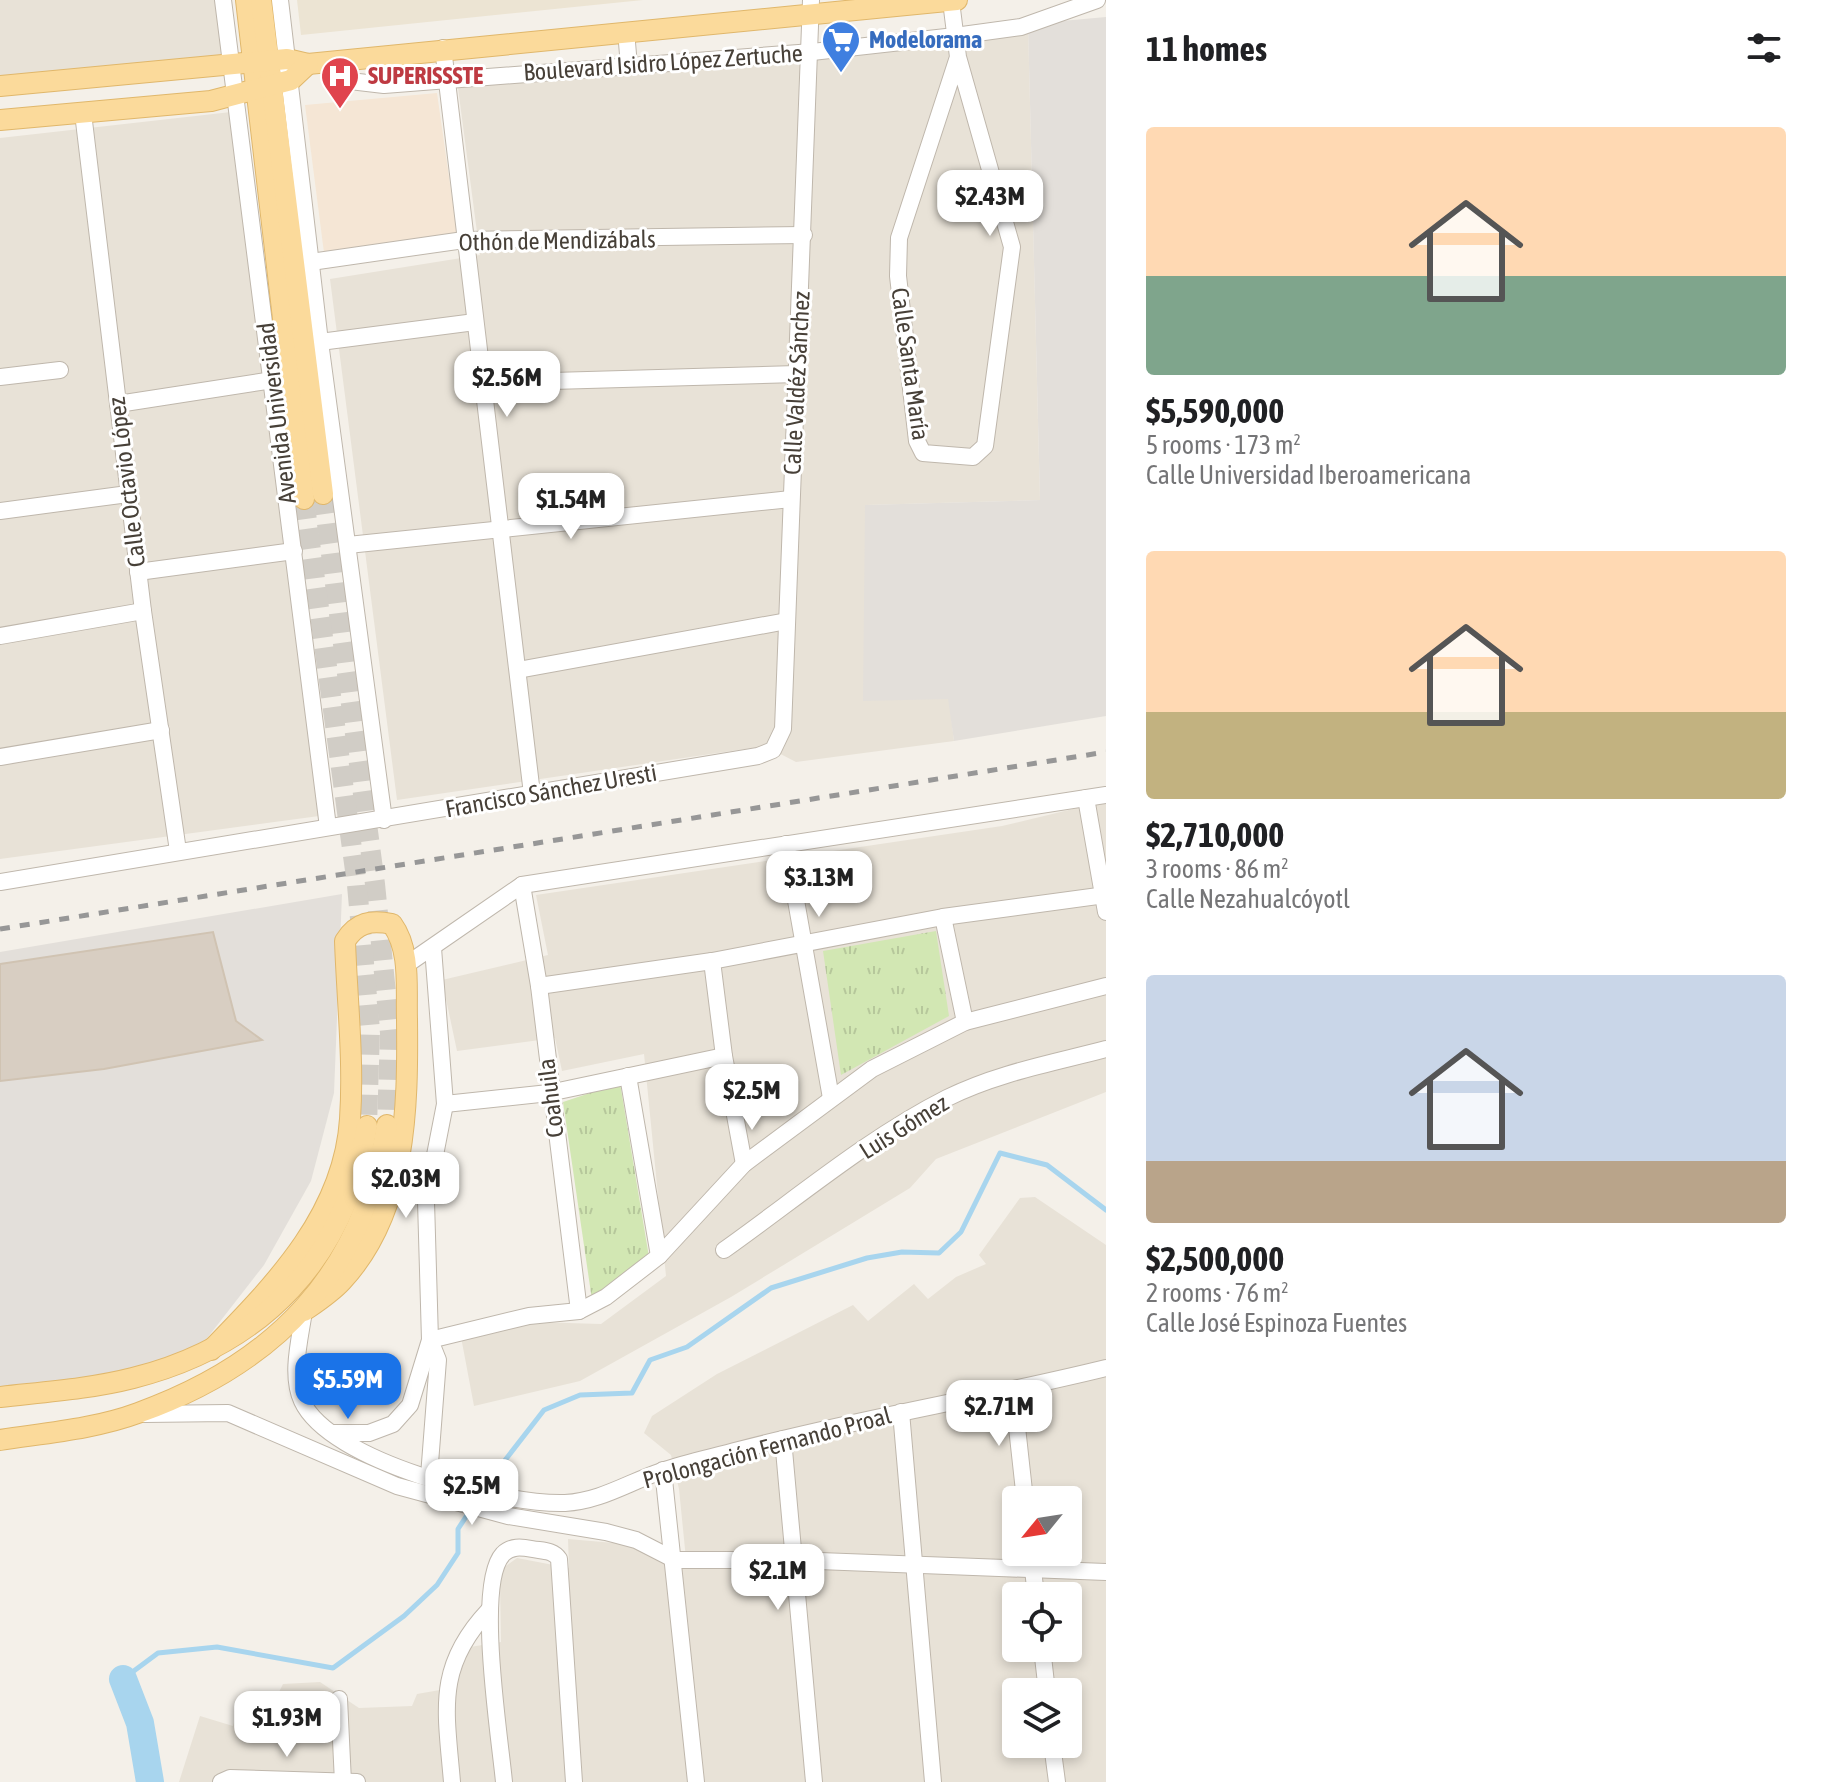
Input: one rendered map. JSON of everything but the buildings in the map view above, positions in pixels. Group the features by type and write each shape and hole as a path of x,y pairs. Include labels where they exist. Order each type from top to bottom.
{"main road":[{"name":"Avenida Universidad","path":"246,0 270,61"},
{"name":"Avenida Universidad","path":"261,0 302,264 314,496 274,86"},
{"name":"Boulevard Isidro López Zertuche","path":"0,86 270,61 316,63 626,31 812,7 954,0"},
{"path":"0,120 238,96 274,86 316,63"},
{"path":"0,1440 135,1414 216,1376 269,1341 349,1272 379,1220 394,1180 407,1120 406,965 401,936 392,924 374,920 353,928 345,941 350,1122 329,1199 306,1242 263,1296 211,1350"},
{"path":"0,1397 132,1378 211,1350 271,1309 313,1267 351,1194 377,1126 373,1190 362,1220 342,1256 304,1311"}],"street":[{"name":"Avenida Universidad","path":"223,0 238,96 328,827"},
{"name":"Avenida Universidad","path":"274,86 270,61 280,0"},
{"name":"Calle Santa María","path":"954,0 958,57 1008,230 1011,266 985,446 973,457 932,457 923,453 917,441 898,276 899,238 958,57"},
{"name":"Boulevard Isidro López Zertuche","path":"316,63 350,81 365,85 812,52 1021,27 1097,0"},
{"name":"Calle Valdéz Sánchez","path":"773,750 783,729 812,7"},
{"path":"626,31 629,66"},
{"path":"443,48 532,794"},
{"name":"Calle Octavio López","path":"83,113 143,611 178,851"},
{"name":"Othón de Mendizábals","path":"302,264 464,240 804,235"},
{"name":"Avenida Universidad","path":"302,264 320,342 384,820"},
{"path":"320,342 475,322"},
{"path":"0,377 60,370"},
{"path":"482,383 797,374"},
{"path":"118,404 273,380"},
{"path":"0,511 128,494"},
{"path":"348,545 791,499"},
{"path":"138,572 294,551"},
{"path":"0,636 143,611"},
{"path":"518,670 787,621"},
{"path":"0,757 161,730"},
{"name":"Francisco Sánchez Uresti","path":"1,877 384,820 773,750"},
{"path":"406,965 522,885 1106,795"},
{"path":"539,986 712,961 943,917 1105,901 1086,798"},
{"path":"786,844 831,1098"},
{"name":"Coahuila","path":"522,885 539,986 549,1093 579,1311"},
{"path":"943,917 965,1022"},
{"path":"304,1311 296,1378 302,1400 326,1432 359,1435 393,1424 410,1405 430,1340 426,1201 445,1104 433,948"},
{"path":"712,961 724,1056 744,1164"},
{"path":"430,1340 529,1316 579,1311 615,1291 659,1256 744,1164 872,1069 965,1022 1106,986"},
{"name":"Luis Gómez","path":"724,1250 897,1127 948,1097 996,1078 1106,1049"},
{"path":"445,1104 549,1093 724,1056"},
{"path":"628,1076 659,1256"},
{"path":"429,1476 438,1360 430,1340"},
{"name":"Prolongación Fernando Proal","path":"326,1432 384,1464 452,1484 522,1500 583,1501 604,1496 663,1470 783,1439 1013,1391 1106,1368"},
{"path":"1013,1391 1023,1486"},
{"path":"901,1412 933,1782"},
{"path":"135,1414 228,1413 275,1431 356,1471 445,1500 508,1516 636,1540 675,1560 793,1560 1106,1572"},
{"path":"783,1439 814,1782"},
{"path":"663,1470 675,1560 696,1782"},
{"path":"504,1782 489,1610 494,1574 503,1554 517,1547 552,1552 558,1557 574,1782"},
{"path":"1033,1566 1034,1582"},
{"path":"452,1782 445,1697 448,1683 461,1643 489,1610"},
{"path":"339,1699 343,1782"},
{"path":"1054,1758 1057,1782"},
{"path":"222,1781 230,1778 357,1782"}],"shaded area":[{"path":"0,0 224,0 233,66 0,86"},
{"path":"297,0 643,0 301,35"},
{"path":"1106,17 1106,716 954,741 948,699 863,701 865,505 1040,500 1028,24"},
{"path":"1028,24 1040,500 865,505 949,699 954,741 796,762 765,746 397,800 330,279 480,255 458,88"},
{"path":"437,93 457,233 324,253 305,105"},
{"path":"231,112 334,814 0,859 0,138"},
{"path":"1106,801 1106,1092 936,1159 910,1188 731,1297 580,1381 474,1406 461,1337 499,1321 601,1324 666,1276 644,1054 562,1071 555,1038 457,1051 442,980 548,955 536,895 1002,826"},
{"path":"342,894 334,1093 311,1181 264,1265 201,1346 144,1370 0,1390 0,952"},
{"path":"1035,1197 1106,1245 1106,1782 179,1782 200,1716 233,1726 238,1709 249,1708 256,1694 278,1694 283,1684 320,1682 359,1708 412,1706 417,1694 440,1690 461,1670 470,1647 501,1642 500,1584 503,1568 517,1558 569,1568 568,1539 626,1544 687,1569 679,1489 671,1455 644,1433 652,1416 717,1374 853,1305 868,1321 914,1284 928,1299 956,1277 986,1264 979,1255 1020,1198"}],"green space":[{"path":"936,931 949,1016 841,1075 823,951"},
{"path":"620,1083 649,1257 592,1300 563,1102"}],"waterway":[{"path":"482,1490 544,1410 580,1395 632,1393 650,1360 687,1347 771,1288 867,1258 902,1252 939,1253 961,1232 1000,1153 1047,1165 1106,1210"},
{"path":"123,1679 158,1653 217,1647 333,1668 404,1616 437,1585 458,1553 458,1529 471,1509"},
{"path":"123,1679 140,1723 150,1782"}],"tunnel":[{"path":"323,494 375,884 390,1033 387,1125"},
{"path":"304,499 357,885 370,1030 367,1126"}],"railway":[{"path":"0,929 1106,752"}],"place":[{"name":"Modelorama","path":"841,74"},
{"name":"SUPERISSSTE","path":"340,110"}]}
